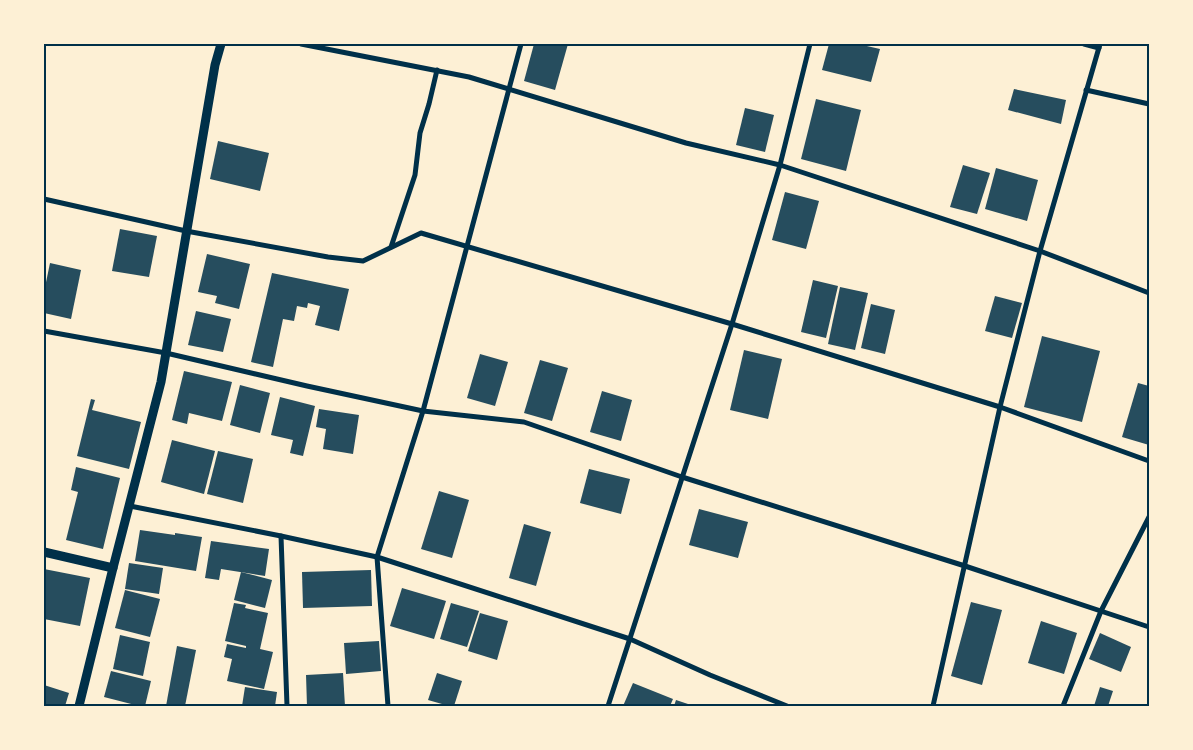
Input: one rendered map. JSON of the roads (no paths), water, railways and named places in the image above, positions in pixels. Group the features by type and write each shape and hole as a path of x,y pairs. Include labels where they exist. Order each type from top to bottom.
{"street":[{"path":"79,706 161,382 186,231 221,44"},
{"path":"301,44 469,77 686,143 780,165 1040,251 1149,294"},
{"path":"388,706 377,557 423,411 521,44"},
{"path":"608,706 732,324 780,165 810,44"},
{"path":"933,706 1000,407 1040,251 1100,46 1084,44"},
{"path":"391,248 415,175 420,134 437,70"},
{"path":"1086,90 1149,104"},
{"path":"44,199 186,231 328,257 363,261 421,233 732,324 1000,407 1149,461"},
{"path":"44,331 166,353 423,411 524,422 682,477 964,566 1149,627"},
{"path":"130,506 377,557 630,638 710,675 786,706"},
{"path":"1063,706 1101,611 1149,517"},
{"path":"281,536 286,706"},
{"path":"44,552 113,568"}]}
